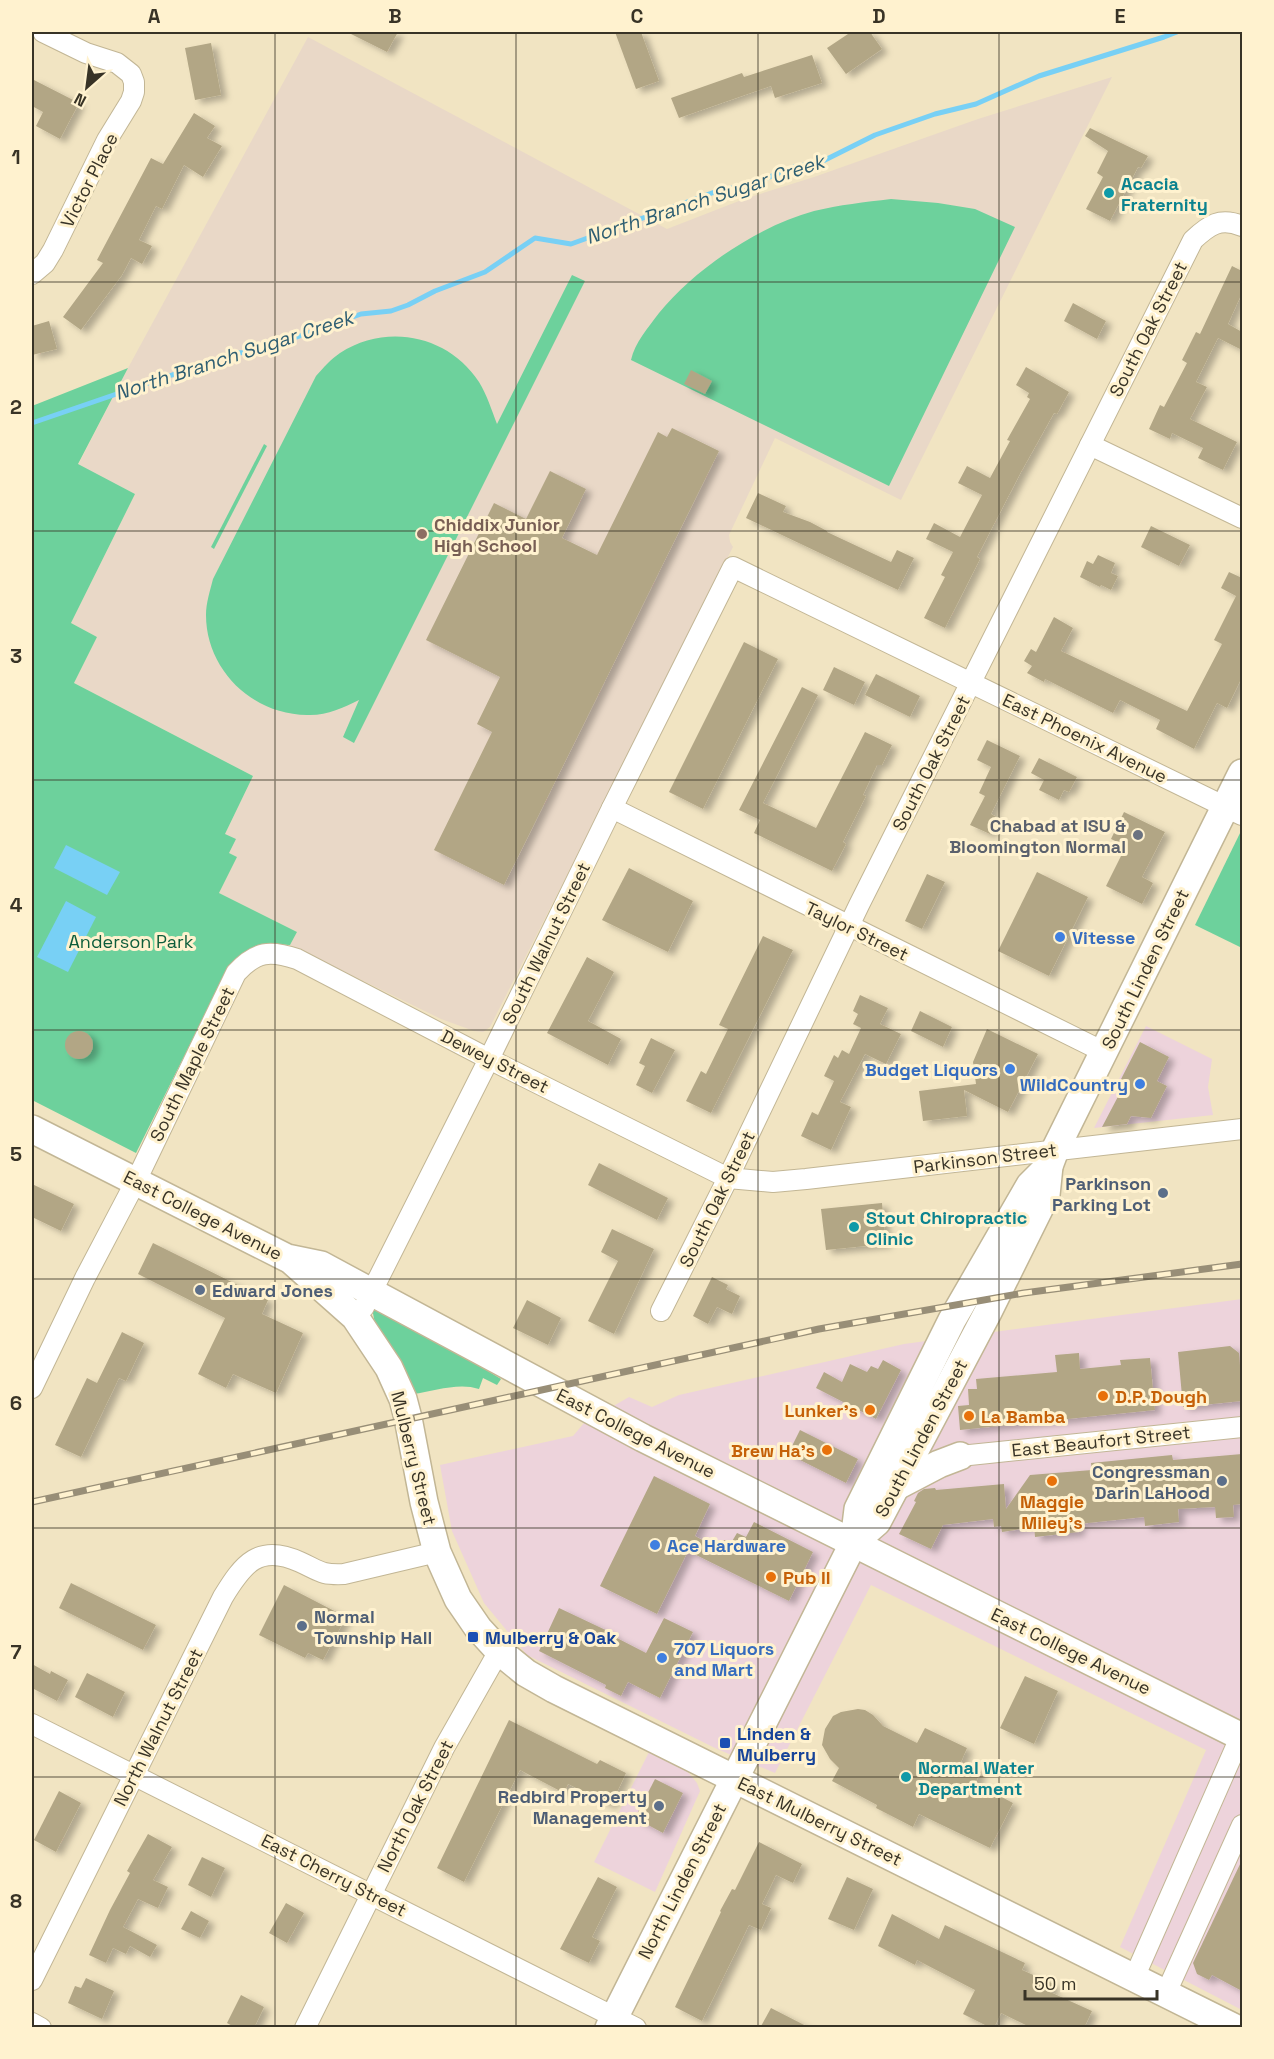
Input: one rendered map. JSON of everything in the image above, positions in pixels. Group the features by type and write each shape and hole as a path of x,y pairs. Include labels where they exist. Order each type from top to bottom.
{"main road":[{"name":"South Linden Street","path":"854,1542 858,1509 952,1320 1030,1185 1052,1158 1104,1052 1234,811 1242,773"},
{"name":"East College Avenue","path":"32,1129 287,1258 321,1265 582,1406 1242,1735"},
{"name":"South Linden Street","path":"854,1542 878,1522 935,1412 1046,1195 1052,1158"},
{"name":"Mulberry Street","path":"287,1258 355,1317 389,1368 403,1399 437,1552 458,1599 478,1628 497,1649"},
{"path":"935,1412 934,1435 939,1444 950,1454 960,1456"},
{"path":"895,1487 939,1464 960,1456"},
{"name":"North Linden Street","path":"619,2024 733,1778 854,1542"},
{"name":"East Mulberry Street","path":"497,1649 526,1673 554,1689 1235,2028"}],"street":[{"name":"Victor Place","path":"32,274 45,263 53,250 107,140 134,92 131,74 117,63 86,53 43,32"},
{"name":"South Oak Street","path":"661,1311 849,927 1193,240 1213,224 1228,222 1242,226"},
{"path":"1090,445 1242,519"},
{"name":"East Phoenix Avenue","path":"733,567 1234,811"},
{"name":"South Walnut Street","path":"355,1317 364,1307 489,1059 733,567"},
{"name":"Taylor Street","path":"612,808 1104,1052"},
{"name":"Dewey Street","path":"259,955 271,953 297,959 489,1059 728,1178"},
{"name":"South Maple Street","path":"32,1388 85,1278 136,1181 236,973 246,962 259,955"},
{"name":"Parkinson Street","path":"728,1178 772,1182 1052,1158 1242,1129"},
{"name":"East Beaufort Street","path":"960,1456 1242,1427"},
{"name":"North Walnut Street","path":"32,1980 223,1597 242,1568 258,1557 269,1554 284,1555 316,1570 336,1575 437,1552"},
{"name":"North Oak Street","path":"305,2028 444,1748 497,1649"},
{"name":"East Cherry Street","path":"32,1724 371,1895 619,2024"},
{"path":"1150,1985 1242,1735"},
{"path":"1150,1985 1242,1825"},
{"path":"32,2023 41,2028"}],"shaded area":[{"name":"Chiddix Junior High School","path":"308,37 667,229 744,199 814,177 978,119 1112,77 901,500 775,438 729,535 733,547 490,1027 483,1032 441,1019 290,945 297,932 219,893 237,857 229,853 225,834 253,776 74,683 97,637 71,623 135,494 78,465 128,368"},
{"path":"1146,1026 1212,1059 1208,1087 1213,1115 1094,1128"},
{"path":"1242,1299 1242,2010 1120,1947 1206,1750 871,1585 775,1773 717,1749 527,1655 484,1603 452,1531 440,1465 573,1436 584,1423 629,1397 652,1407 679,1395 904,1344"},
{"path":"649,1752 687,1771 697,1783 700,1791 655,1892 594,1862"}],"green space":[{"path":"891,199 975,209 1015,227 889,486 631,360 642,335 659,313 709,265 729,251 771,227 814,211"},
{"path":"572,275 585,281 354,743 343,737 359,700 328,713 307,715 287,713 251,698 236,686 214,654 208,635 207,602 213,579 316,376 337,355 358,344 377,338 416,339 434,344 451,353 466,366 482,387 497,424"},
{"name":"Anderson Park","path":"128,368 78,464 135,494 71,623 97,637 74,683 253,776 225,834 236,839 229,853 237,857 219,893 297,932 290,945 269,944 227,970 136,1153 32,1100 32,406"},
{"path":"264,444 267,446 214,549 211,547"},
{"path":"1242,829 1242,948 1195,925"},
{"path":"374,1305 426,1333 501,1379 497,1385 483,1378 479,1389 463,1386 413,1394 375,1324 372,1308"}],"water":[{"path":"66,845 120,872 107,895 54,868"},
{"path":"66,901 96,917 68,972 37,957"}],"building":[{"path":"347,32 398,32 387,52"},
{"path":"615,32 641,32 659,81 636,89"},
{"path":"851,32 870,32 882,49 846,74 827,48"},
{"path":"211,43 221,95 195,100 185,48"},
{"path":"812,55 822,83 775,98 771,86 679,118 671,98 742,73 744,77"},
{"path":"32,79 79,103 60,139 36,126 43,112 32,106"},
{"path":"194,113 215,126 207,138 222,146 203,177 184,165 162,209 156,206 139,240 152,246 142,264 131,258 122,275 81,330 63,317 103,263 97,260 151,158 163,164"},
{"name":"Acacia Fraternity","path":"1090,128 1148,156 1141,168 1138,167 1110,221 1086,209 1103,177 1097,173 1108,151 1085,136"},
{"path":"1232,266 1242,271 1242,293 1228,324 1242,332 1242,350 1218,338 1196,382 1207,387 1190,419 1237,442 1223,470 1198,458 1203,448 1172,433 1170,439 1149,429 1160,405 1164,407 1187,363 1182,360 1196,332 1200,334"},
{"path":"1073,303 1106,321 1097,339 1064,321"},
{"path":"49,321 57,349 32,355 32,326"},
{"path":"1026,367 1069,392 1057,414 1054,413 1021,472 977,557 980,559 945,628 924,618 945,577 941,575 953,552 926,539 934,523 960,537 982,495 958,483 967,466 990,478 1010,441 1007,440 1030,399 1027,397 1029,393 1016,385"},
{"path":"691,370 712,381 705,394 684,384"},
{"path":"672,428 719,451 504,885 434,850 492,732 477,724 500,677 426,640 494,503 526,519 550,471 586,489 562,538 597,555 658,432 667,437"},
{"path":"758,493 786,506 783,512 810,522 891,562 897,550 914,558 898,590 746,518"},
{"path":"1151,526 1190,545 1179,566 1141,547"},
{"path":"1098,555 1115,563 1111,573 1118,576 1111,590 1080,577 1087,561 1093,564"},
{"path":"1229,572 1242,578 1242,677 1227,708 1217,703 1194,749 1156,729 1160,720 1120,700 1113,713 1045,679 1044,682 1027,673 1032,666 1024,661 1031,649 1036,652 1054,617 1073,628 1061,651 1187,711 1222,644 1214,640 1236,596 1221,588"},
{"path":"744,642 778,659 703,809 669,792"},
{"path":"834,667 865,682 854,705 823,690"},
{"path":"876,674 920,696 910,717 865,695"},
{"path":"802,687 818,695 763,803 816,828 865,732 892,745 882,765 877,765 863,795 866,796 843,842 846,844 832,871 754,833 760,820 739,810"},
{"path":"987,740 1020,756 991,814 998,818 990,834 970,825 985,796 979,793 991,767 977,760"},
{"path":"1039,758 1077,777 1069,792 1064,790 1059,800 1039,790 1044,780 1031,773"},
{"path":"1124,812 1165,832 1142,877 1153,883 1142,904 1106,886 1126,846 1111,839"},
{"path":"629,868 693,901 668,952 602,920"},
{"path":"1037,872 1088,897 1049,976 998,951"},
{"path":"927,874 945,882 922,929 905,921"},
{"path":"763,936 793,950 711,1113 686,1101 701,1071 706,1074 728,1029 719,1025"},
{"path":"587,957 614,972 588,1021 621,1039 608,1065 547,1033"},
{"path":"860,995 888,1008 880,1024 901,1034 886,1064 865,1054 840,1102 851,1107 831,1150 801,1136 812,1112 818,1115 834,1081 824,1076 834,1055 838,1058 842,1050 849,1054 861,1028 853,1024 858,1014 853,1011"},
{"path":"920,1011 952,1027 943,1047 911,1031"},
{"path":"987,1029 1038,1054 1008,1112 964,1090 967,1116 923,1121 919,1091 976,1084 973,1062"},
{"path":"79,1031 89,1035 93,1045 89,1055 79,1059 69,1055 65,1045 69,1035"},
{"path":"651,1038 675,1050 652,1093 636,1085 645,1066 639,1063"},
{"name":"WildCountry","path":"1140,1042 1169,1057 1157,1081 1167,1086 1151,1118 1131,1116 1127,1124 1102,1127 1122,1089 1117,1087"},
{"path":"599,1163 668,1198 657,1220 588,1185"},
{"path":"32,1184 74,1204 61,1231 32,1217"},
{"name":"Stout Chiropractic Clinic","path":"882,1203 886,1244 826,1250 821,1209"},
{"path":"612,1229 654,1249 614,1334 588,1321 618,1261 601,1252"},
{"path":"153,1243 268,1300 262,1314 303,1333 276,1393 233,1374 226,1388 198,1374 225,1318 138,1274"},
{"path":"712,1277 728,1285 726,1289 740,1296 732,1314 717,1307 708,1324 693,1316"},
{"path":"527,1300 561,1318 548,1345 513,1328"},
{"path":"122,1332 144,1343 126,1381 119,1378 81,1457 55,1445 87,1378 97,1383"},
{"path":"1230,1346 1239,1353 1240,1366 1242,1365 1242,1401 1183,1407 1178,1352"},
{"path":"1079,1353 1080,1369 1121,1365 1120,1360 1150,1358 1155,1410 960,1430 958,1406 969,1405 968,1389 977,1389 976,1379 1057,1372 1055,1355"},
{"path":"883,1360 901,1370 876,1419 816,1388 824,1372 842,1382 850,1364 867,1372 871,1366 878,1369"},
{"path":"800,1430 858,1459 846,1483 788,1454"},
{"path":"1242,1454 1242,1504 1233,1505 1234,1517 1216,1518 1215,1507 1178,1509 1179,1522 1145,1526 1144,1517 1079,1524 1079,1532 1035,1537 1034,1527 1002,1532 1001,1526 994,1527 993,1519 943,1525 931,1549 899,1534 916,1502 914,1501 918,1493 924,1489 1004,1484 1006,1509 1030,1475 1092,1470 1091,1463 1172,1455 1173,1460"},
{"name":"Ace Hardware","path":"654,1476 710,1504 695,1536 719,1549 724,1540 731,1543 737,1533 746,1537 754,1522 813,1552 789,1601 688,1551 657,1614 600,1586"},
{"path":"71,1583 156,1625 143,1650 59,1608"},
{"name":"Normal Township Hall","path":"284,1585 346,1617 323,1660 308,1653 305,1658 259,1635"},
{"path":"559,1608 614,1634 613,1636 646,1653 664,1618 693,1632 660,1698 628,1682 621,1696 605,1688 606,1685 539,1651"},
{"path":"32,1664 50,1674 51,1671 68,1680 57,1701 32,1688"},
{"path":"87,1673 125,1692 113,1717 75,1697"},
{"path":"1025,1676 1058,1691 1034,1744 1000,1728"},
{"name":"Normal Water Department","path":"858,1709 865,1710 883,1726 917,1743 925,1728 967,1748 961,1762 981,1772 975,1783 1013,1803 990,1848 919,1814 913,1827 832,1781 839,1768 830,1759 822,1745 825,1729 833,1716"},
{"path":"509,1720 597,1764 600,1760 626,1773 611,1805 568,1784 564,1793 520,1770 464,1882 437,1868"},
{"name":"Redbird Property Management","path":"655,1779 683,1793 663,1833 635,1818"},
{"path":"59,1791 81,1803 56,1852 34,1840"},
{"path":"148,1834 172,1847 153,1880 168,1887 158,1908 138,1899 123,1927 157,1945 150,1957 130,1946 126,1954 113,1948 106,1963 89,1955 130,1873 127,1871"},
{"path":"759,1842 802,1864 793,1883 776,1875 762,1904 771,1908 761,1930 749,1925 702,2021 675,2007 720,1911 732,1889 735,1890"},
{"path":"202,1857 225,1868 211,1897 188,1885"},
{"path":"1242,1860 1242,1991 1212,1975 1209,1980 1197,1974 1193,1963"},
{"path":"598,1877 617,1887 592,1937 600,1941 589,1963 560,1949"},
{"path":"847,1877 873,1889 854,1930 828,1919"},
{"path":"286,1903 304,1913 287,1943 269,1933"},
{"path":"191,1911 209,1921 200,1938 181,1929"},
{"path":"892,1914 939,1939 945,1925 1025,1963 1022,1970 1054,1984 1050,1992 1092,2011 1084,2028 1032,2028 1001,2013 994,2028 991,2028 963,2014 975,1990 917,1960 915,1965 878,1946"},
{"path":"86,1978 114,1991 102,2019 68,2003 75,1986 81,1988"},
{"path":"241,1995 264,2007 254,2028 236,2028 227,2023"},
{"path":"771,2008 810,2028 760,2028"}],"waterway":[{"name":"North Branch Sugar Creek","path":"32,423 236,353 255,352 361,314 391,311 408,305 435,291 485,272 535,238 571,244 723,189 745,187 794,167 821,162 875,135 935,114 976,104 1039,76 1177,32"}],"railway":[{"path":"32,1502 819,1329 1024,1293 1242,1264"}],"place":[{"name":"Acacia Fraternity","path":"1109,193"},
{"name":"Chiddix Junior High School","path":"422,534"},
{"name":"Chabad at ISU & Bloomington Normal","path":"1138,835"},
{"name":"Vitesse","path":"1060,937"},
{"name":"Budget Liquors","path":"1010,1069"},
{"name":"WildCountry","path":"1140,1084"},
{"name":"Parkinson Parking Lot","path":"1163,1193"},
{"name":"Stout Chiropractic Clinic","path":"854,1227"},
{"name":"Edward Jones","path":"200,1290"},
{"name":"D.P. Dough","path":"1103,1396"},
{"name":"Lunker's","path":"870,1410"},
{"name":"La Bamba","path":"969,1416"},
{"name":"Brew Ha's","path":"827,1450"},
{"name":"Maggie Miley's","path":"1052,1481"},
{"name":"Congressman Darin LaHood","path":"1222,1481"},
{"name":"Ace Hardware","path":"655,1545"},
{"name":"Pub II","path":"771,1577"},
{"name":"Normal Township Hall","path":"302,1626"},
{"name":"Mulberry & Oak","path":"473,1637"},
{"name":"707 Liquors and Mart","path":"662,1658"},
{"name":"Linden & Mulberry","path":"725,1743"},
{"name":"Normal Water Department","path":"906,1777"},
{"name":"Redbird Property Management","path":"659,1806"}]}
